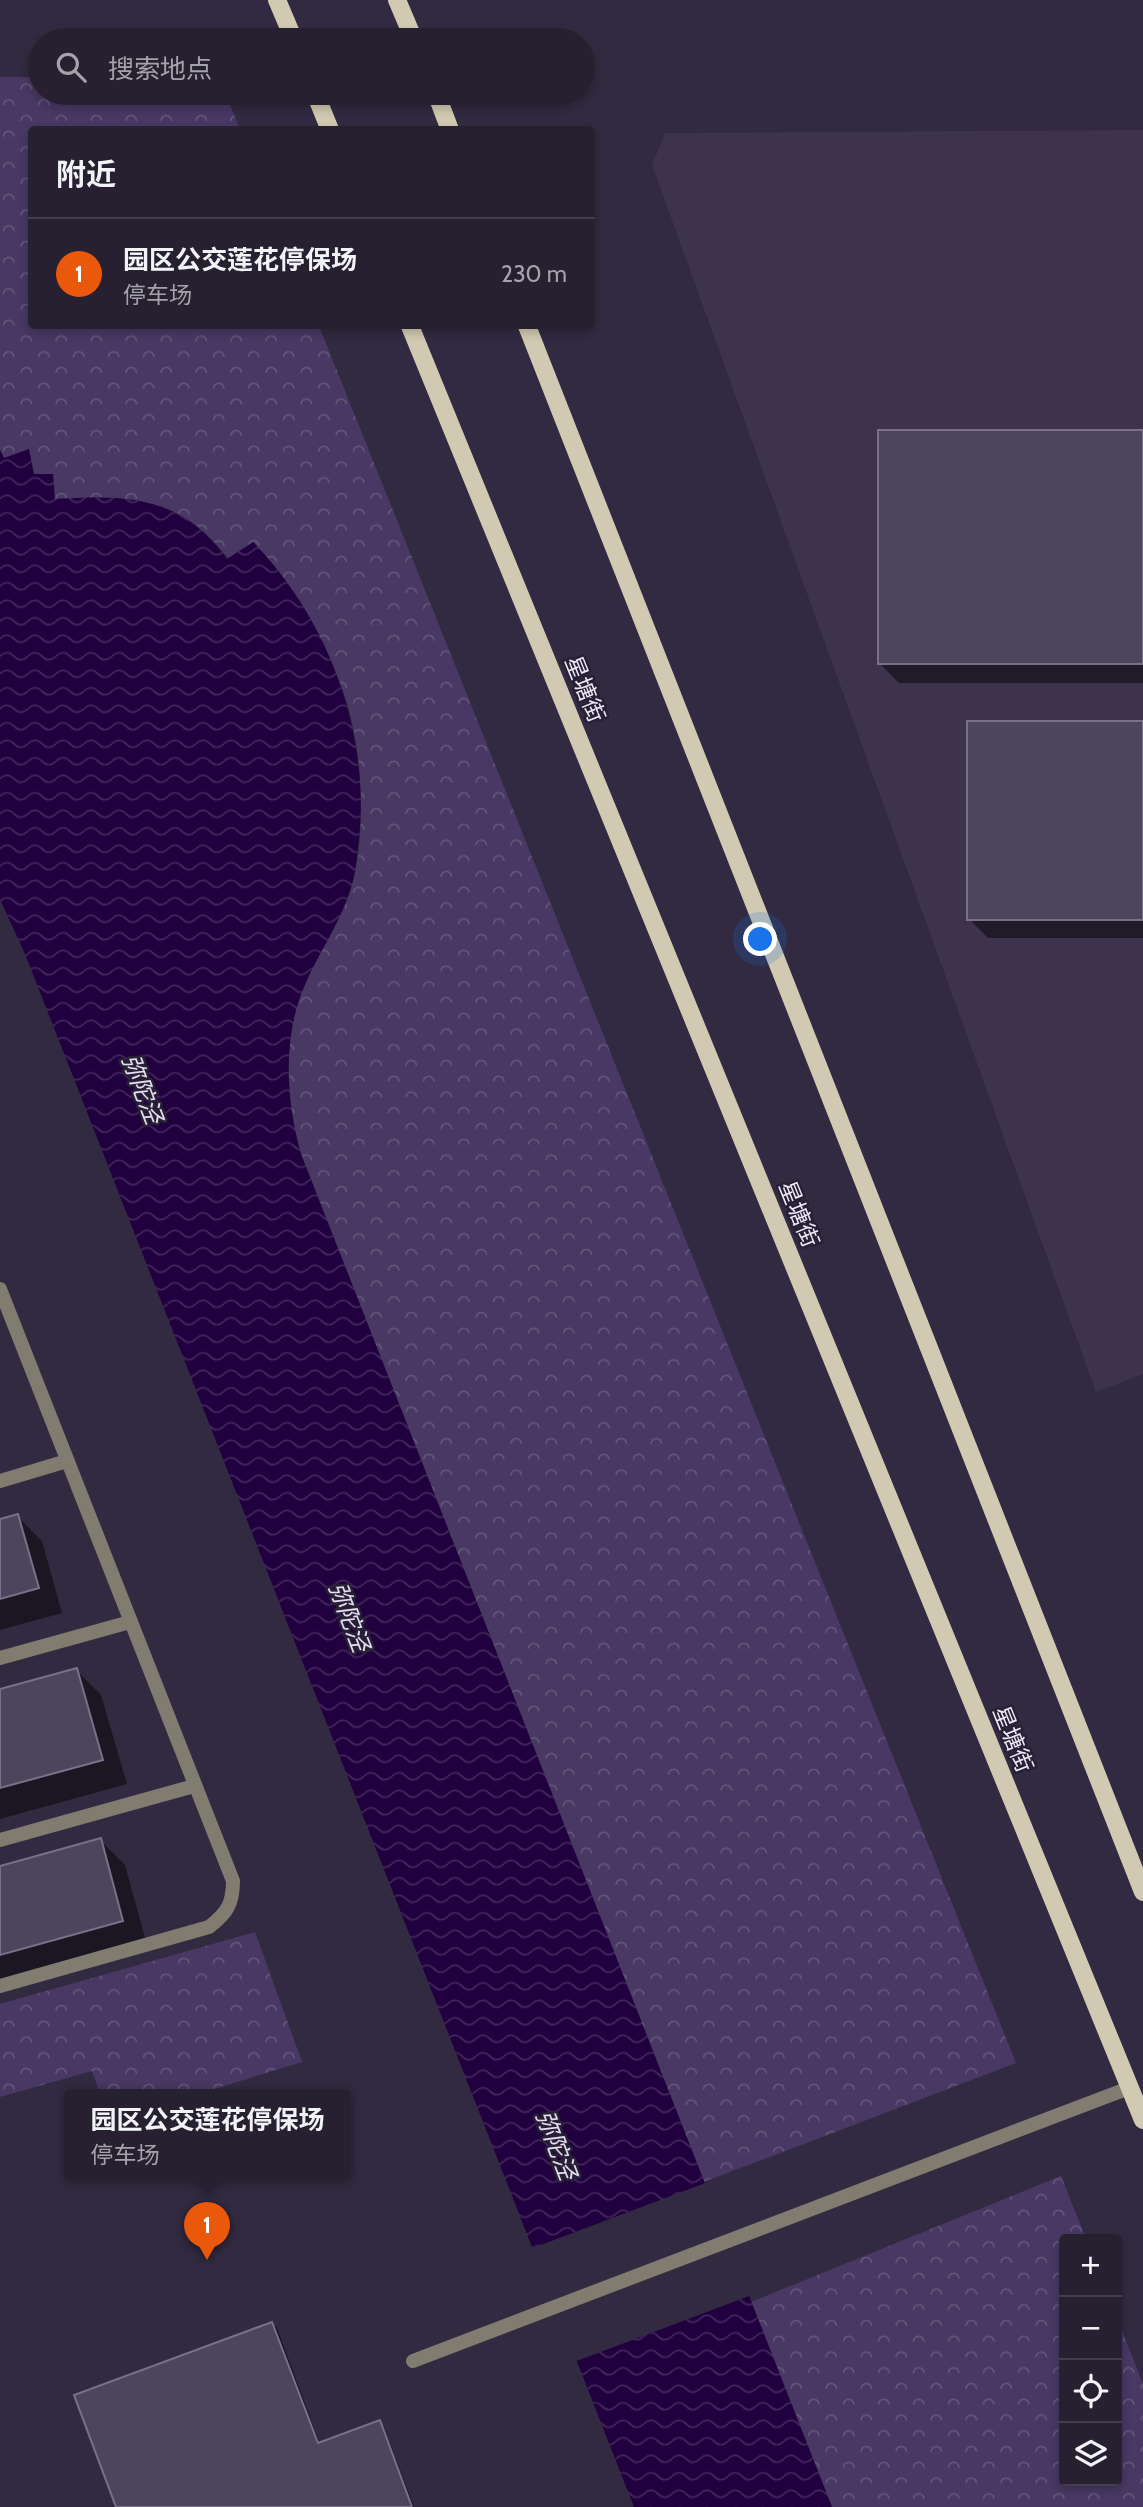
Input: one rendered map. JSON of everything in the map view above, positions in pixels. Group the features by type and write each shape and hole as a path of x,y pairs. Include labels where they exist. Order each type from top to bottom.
{"main road":[{"path":"277,0 289,28"},
{"path":"397,0 409,28"},
{"path":"320,105 328,126"},
{"path":"441,105 448,126"},
{"name":"星塘街","path":"411,329 1143,2120"},
{"path":"528,329 1143,1892"}],"street":[{"path":"0,1289 233,1881 233,1900 225,1915 209,1927 0,1986"},
{"path":"0,1481 67,1461"},
{"path":"0,1658 130,1622"},
{"path":"0,1840 194,1786"},
{"path":"412,2361 764,2230 1129,2088"}],"shaded area":[{"path":"1143,130 1143,1374 1096,1392 652,165 665,133"}],"green space":[{"path":"0,77 28,77 28,105 230,105 239,126 28,126 28,329 320,329 1016,2063 704,2182 301,1154 289,1082 292,1026 307,977 351,888 360,837 360,775 350,714 342,688 331,666 315,647 254,587 204,532 187,519 170,510 133,500 94,497 54,499 34,474 4,458 0,450"},
{"path":"255,1932 302,2062 214,2089 98,2089 92,2071 0,2097 0,2004"},
{"path":"1061,2176 1084,2234 1059,2234 1059,2486 1122,2486 1122,2331 1143,2384 1143,2507 832,2507 751,2302"}],"water":[{"name":"弥陀泾","path":"29,449 34,474 53,474 55,499 105,498 150,503 191,522 227,559 253,542 280,572 303,606 338,679 358,758 361,798 359,839 350,891 304,987 292,1028 289,1049 290,1092 301,1154 832,2507 634,2507 25,954 0,899 0,450 4,458"}],"pier":[{"path":"708,2182 752,2295 574,2362 530,2249"}],"building":[{"path":"878,430 1143,430 1143,664 878,664"},
{"path":"967,721 1143,721 1143,920 967,920"},
{"path":"18,1514 39,1588 0,1599 0,1519"},
{"path":"77,1668 103,1760 0,1788 0,1689"},
{"path":"101,1838 123,1921 0,1955 0,1866"},
{"path":"272,2322 318,2443 380,2420 412,2507 116,2507 74,2395"}],"place":[{"name":"园区公交莲花停保场","path":"207,2260"}]}
